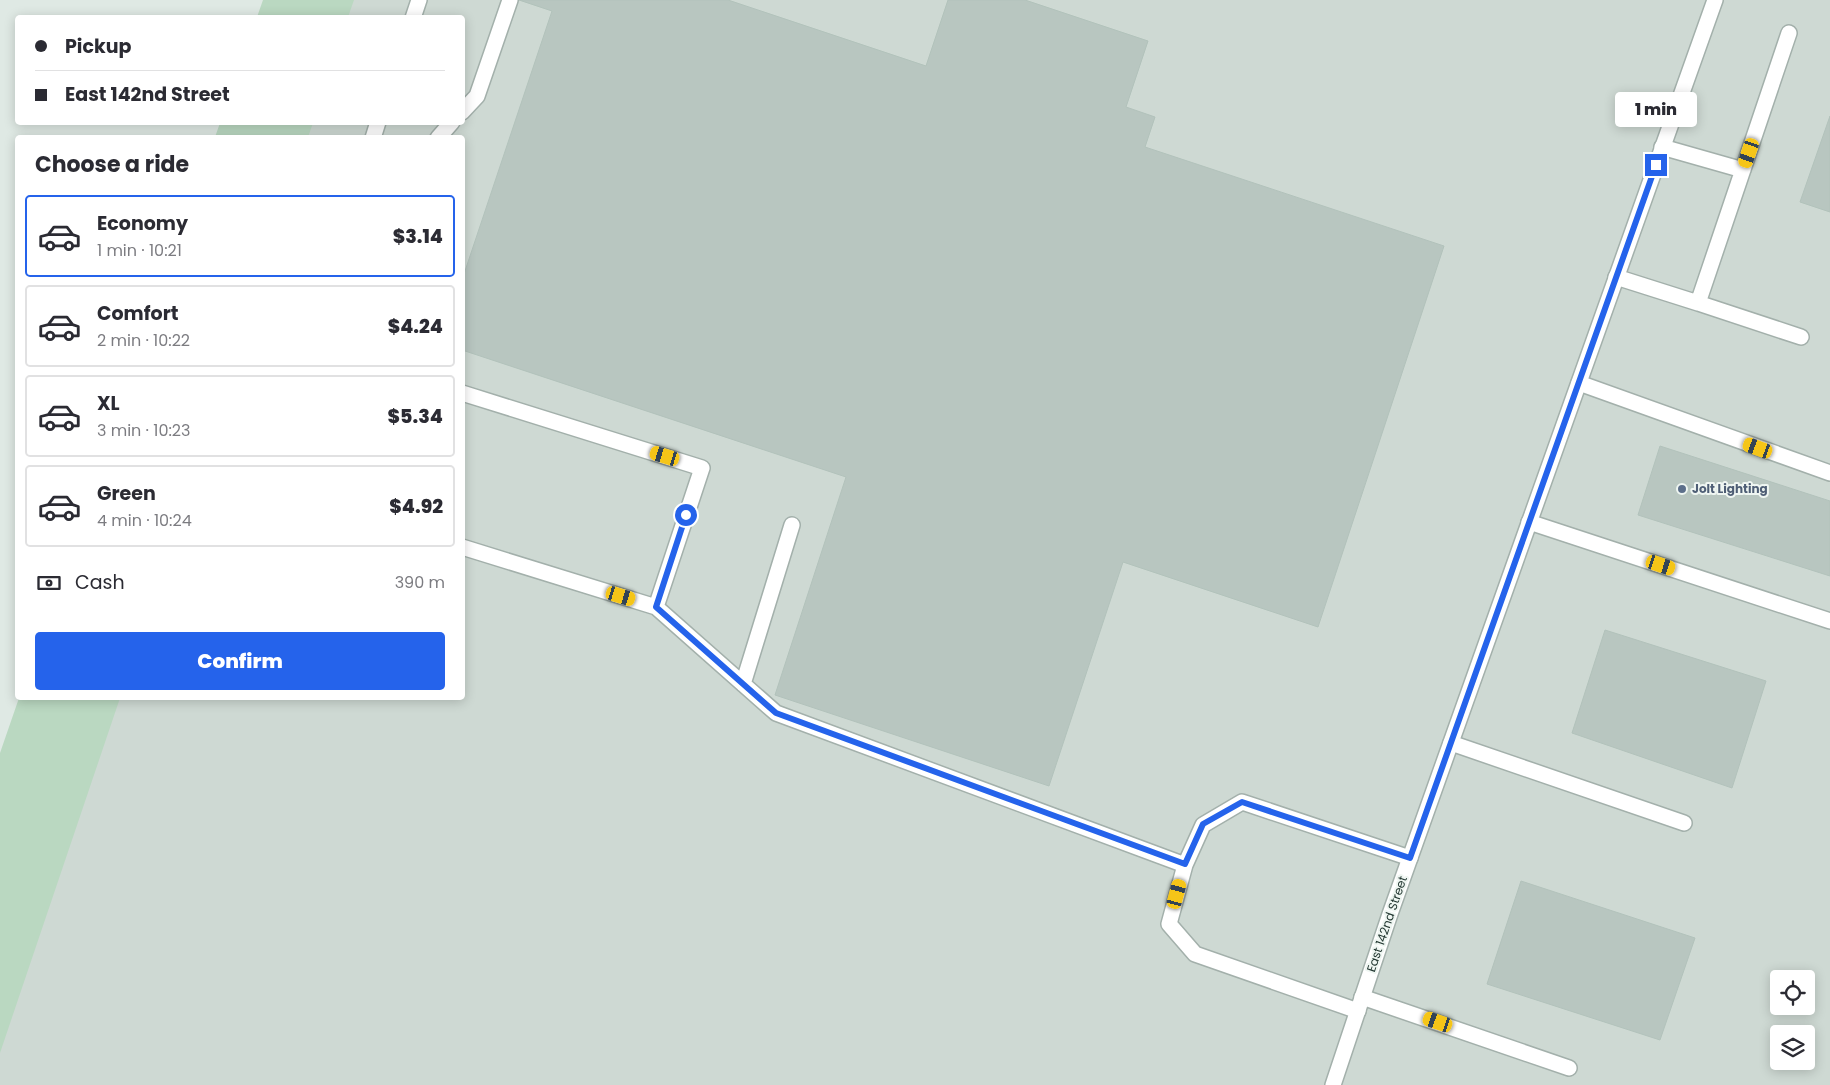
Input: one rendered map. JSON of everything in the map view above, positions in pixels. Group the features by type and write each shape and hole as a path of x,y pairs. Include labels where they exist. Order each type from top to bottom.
{"street":[{"path":"414,15 419,0"},
{"path":"465,109 478,96 510,0"},
{"name":"East 142nd Street","path":"1333,1085 1410,858 1715,0"},
{"path":"1698,303 1788,33"},
{"path":"441,135 449,125"},
{"path":"1662,147 1743,170"},
{"path":"1616,277 1801,337"},
{"path":"1578,383 1830,473"},
{"path":"465,394 702,468 656,607"},
{"path":"1529,522 1830,621"},
{"path":"743,684 792,525"},
{"path":"465,548 656,607 776,713 1185,864"},
{"path":"1451,743 1684,823"},
{"path":"1410,858 1242,802 1203,824 1185,864 1169,924 1195,954 1569,1068"}],"shaded area":[{"path":"353,0 1830,0 1830,1085 0,1085 0,1050 117,700 465,700 465,135 308,135 311,125 465,125 465,15 348,15"}],"green space":[{"path":"263,0 354,0 349,15 258,15"},
{"path":"219,125 312,125 309,135 216,135"},
{"path":"18,700 119,700 0,1053 0,753"}],"building":[{"path":"519,0 728,0 926,66 948,0 1025,0 1148,41 1126,107 1155,117 1145,147 1444,246 1318,627 1123,562 1049,786 775,695 846,477 465,351 465,271 552,11"},
{"path":"1830,116 1830,212 1800,202"},
{"path":"1660,446 1830,501 1830,576 1638,515"},
{"path":"1605,630 1766,681 1732,788 1572,733"},
{"path":"1521,881 1695,938 1660,1040 1487,984"}],"place":[{"name":"Jolt Lighting","path":"1682,489"}],"route":[{"path":"686,515 656,607 776,713 1185,864 1203,824 1242,802 1410,858 1656,165"}]}
